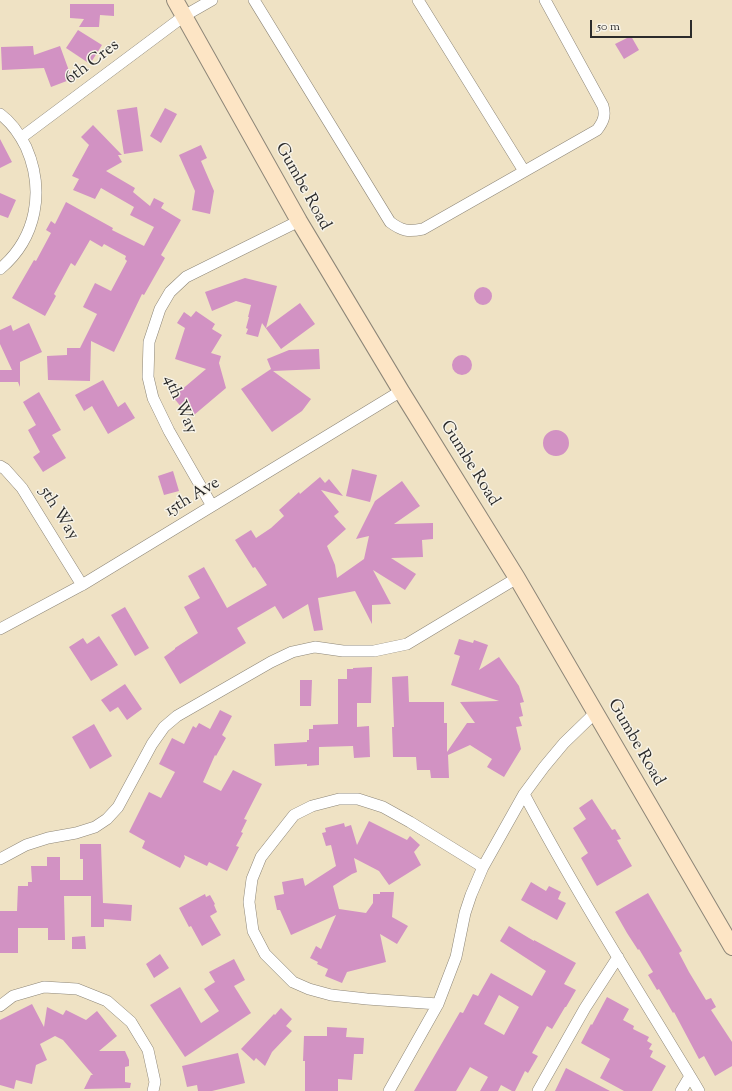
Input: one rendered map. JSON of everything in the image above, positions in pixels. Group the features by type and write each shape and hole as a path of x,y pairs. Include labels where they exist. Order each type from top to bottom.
{"street":[{"name":"Gumbe Road","path":"175,0 299,221 516,578 732,948"},
{"name":"6th Cres","path":"22,138 184,16 212,0"},
{"path":"254,0 390,222 400,229 412,231 423,229 596,130 603,122 605,114 604,106 545,0"},
{"path":"418,0 524,171"},
{"path":"0,114 5,117 22,138 33,162 37,188 34,214 25,239 10,261 0,269"},
{"name":"4th Way","path":"212,506 169,431 154,398 148,377 149,342 160,309 170,292 186,276 299,221"},
{"name":"15th Ave","path":"0,629 82,585 401,391"},
{"name":"5th Way","path":"0,466 5,469 22,488 82,585"},
{"path":"0,859 26,845 48,838 76,833 95,827 108,819 118,807 152,744 164,727 177,716 271,662 292,652 315,647 343,651 374,651 407,644 516,578"},
{"path":"389,1091 438,1004 456,957 465,913 483,867 524,794 544,767 564,744 595,713"},
{"path":"524,794 618,957 699,1091"},
{"path":"438,1004 331,995 309,989 293,982 265,954 254,931 250,902 252,878 261,857 294,815 312,806 339,799 358,799 383,807 483,867"},
{"path":"538,1091 585,1008 618,957"},
{"path":"0,1006 13,996 44,987 77,989 107,1001 132,1022 148,1050 154,1082 153,1091"},
{"path":"681,1091 690,1076"}],"building":[{"path":"70,4 114,4 114,16 100,15 99,27 79,27 84,19 70,18"},
{"path":"78,30 102,45 90,64 66,48"},
{"path":"631,36 639,50 624,59 615,44"},
{"path":"33,46 34,55 60,46 72,79 51,87 44,68 2,70 1,47"},
{"path":"137,107 143,151 124,154 117,110"},
{"path":"165,108 177,114 161,143 150,136"},
{"path":"93,125 122,155 118,155 122,162 106,171 135,188 133,192 150,206 154,198 164,203 161,208 181,220 161,255 165,258 144,295 142,294 114,352 91,341 90,381 48,380 47,356 67,355 67,348 80,348 97,314 83,307 95,283 111,291 127,261 125,259 126,256 104,244 102,247 90,240 75,266 71,263 54,294 56,296 45,316 12,298 34,260 36,261 51,233 46,230 51,221 55,224 66,202 113,228 112,230 144,246 154,227 130,215 134,207 101,188 95,199 73,190 79,179 72,176 89,145 81,137"},
{"path":"0,139 12,162 0,168"},
{"path":"201,145 207,158 201,161 214,191 210,214 192,210 195,191 179,155"},
{"path":"0,193 16,200 8,218 0,215"},
{"path":"245,278 277,286 266,328 300,303 315,324 281,349 262,323 258,337 246,334 251,305 236,301 212,311 205,292"},
{"path":"483,287 489,290 492,296 489,302 483,305 477,302 474,296 477,290"},
{"path":"196,311 215,324 212,329 222,335 211,353 221,356 219,363 226,388 194,415 185,405 182,408 173,397 206,369 175,359 185,328 177,323 184,312 191,317"},
{"path":"29,323 42,352 20,362 20,387 18,382 0,382 0,370 12,370 0,344 0,330 11,325 13,331"},
{"path":"319,349 320,369 273,371 311,399 302,411 272,432 241,389 271,369 267,359 289,350"},
{"path":"458,355 466,355 472,361 472,369 466,375 458,375 452,369 452,361"},
{"path":"103,380 118,407 125,402 135,418 108,434 92,406 84,411 75,395"},
{"path":"39,392 61,430 52,435 66,458 43,472 33,457 40,452 28,430 36,425 23,402"},
{"path":"556,430 565,434 569,443 565,452 556,456 547,452 543,443 547,434"},
{"path":"352,469 377,475 370,502 346,496"},
{"path":"173,471 179,491 164,495 158,476"},
{"path":"320,477 325,483 329,479 343,496 321,490 339,512 334,516 346,529 327,546 335,565 337,578 364,559 369,536 356,539 375,501 402,481 420,506 394,524 433,523 433,539 422,540 423,557 391,558 416,574 405,590 373,570 391,604 372,605 372,624 355,591 318,598 323,630 314,631 308,604 283,619 275,606 237,628 246,643 180,684 164,657 198,633 184,607 200,598 188,576 204,567 227,608 267,585 255,567 253,568 235,540 251,530 256,538 271,528 284,516 279,510 299,492 300,494"},
{"path":"125,607 149,648 135,656 111,615"},
{"path":"99,636 118,665 91,681 69,647 83,638 87,644"},
{"path":"459,639 473,643 474,640 488,645 479,670 499,657 519,686 524,702 520,703 523,716 519,717 522,726 516,727 521,749 504,777 487,767 492,759 470,745 448,755 449,778 431,778 430,770 417,770 416,757 393,757 392,727 394,727 392,677 408,676 409,702 444,702 444,723 447,723 447,752 467,723 475,723 460,702 499,701 451,685 460,656 454,654"},
{"path":"372,667 371,703 357,703 357,727 369,726 370,757 354,758 353,746 319,747 319,765 307,766 307,764 275,766 274,744 307,742 307,740 309,740 309,729 313,729 313,725 338,724 338,679 347,679 347,669"},
{"path":"300,680 312,680 311,706 300,706"},
{"path":"125,684 142,709 127,720 118,707 110,712 101,700"},
{"path":"220,710 232,716 222,735 226,738 216,756 215,755 203,782 221,791 233,770 262,784 244,819 247,820 241,832 243,833 236,846 239,847 227,871 209,862 207,866 184,855 185,858 180,868 142,848 145,841 129,832 149,792 161,798 175,772 159,764 172,738 184,744 193,726 196,728 199,723 210,729"},
{"path":"94,724 112,756 90,769 72,737"},
{"path":"592,799 612,830 615,829 621,839 617,840 632,866 597,886 581,858 588,853 573,828 586,819 579,808"},
{"path":"369,821 407,840 410,836 420,845 414,852 421,865 389,885 379,871 354,858 357,872 333,886 339,909 366,913 373,903 373,894 380,894 380,892 394,892 392,917 408,926 397,944 380,934 386,962 347,972 342,983 325,976 328,969 317,964 318,962 310,958 316,946 321,949 336,915 291,935 280,910 277,910 274,896 284,894 282,882 303,878 305,886 336,866 331,845 326,846 322,833 326,832 325,828 344,823 345,827 351,825 357,845"},
{"path":"80,844 101,844 103,903 132,905 131,921 104,919 104,927 91,927 91,896 64,896 65,940 48,940 48,928 18,928 18,953 0,953 0,911 17,911 18,886 28,886 28,882 32,882 31,866 47,866 47,857 60,857 60,880 83,880 83,859 80,859"},
{"path":"531,882 546,891 549,886 561,892 558,899 566,903 557,920 521,900"},
{"path":"648,893 682,951 679,953 689,972 706,1000 711,998 716,1007 711,1010 732,1042 732,1066 715,1076 704,1056 699,1059 674,1012 673,1013 659,989 657,990 648,975 653,972 615,912"},
{"path":"205,894 206,897 210,895 215,904 214,905 217,912 210,916 221,935 202,946 191,926 189,927 179,908"},
{"path":"509,926 576,963 564,984 576,990 552,1029 547,1026 532,1053 538,1056 528,1073 525,1071 515,1091 501,1085 498,1091 480,1091 488,1077 470,1067 456,1091 414,1091 460,1012 463,1013 473,994 478,996 491,973 532,996 546,971 500,941","holes":["499,995 519,1007 504,1035 484,1024"]},
{"path":"85,936 86,949 72,949 72,937"},
{"path":"160,954 169,968 154,978 146,964"},
{"path":"234,959 245,980 234,986 251,1013 185,1057 150,1005 180,987 201,1023 219,1011 204,989 215,982 209,972"},
{"path":"607,997 629,1009 623,1020 634,1026 633,1029 649,1037 647,1041 652,1044 649,1049 653,1051 650,1057 666,1066 652,1091 624,1091 600,1078 610,1059 581,1043"},
{"path":"32,1004 44,1027 47,1007 63,1015 66,1010 86,1020 97,1011 117,1036 99,1051 125,1051 129,1060 129,1066 125,1067 125,1082 131,1083 130,1088 84,1089 91,1075 93,1075 63,1040 55,1036 40,1044 47,1060 36,1065 32,1084 16,1080 14,1089 0,1085 0,1020"},
{"path":"281,1008 292,1019 286,1026 292,1031 272,1052 265,1066 256,1058 254,1061 241,1049"},
{"path":"327,1027 347,1028 346,1037 364,1038 363,1054 354,1054 352,1080 338,1079 338,1091 305,1091 305,1061 303,1061 304,1036 327,1036"},
{"path":"238,1053 245,1083 212,1091 198,1091 197,1085 187,1087 182,1066"},
{"path":"566,1068 610,1091 555,1091"}]}
